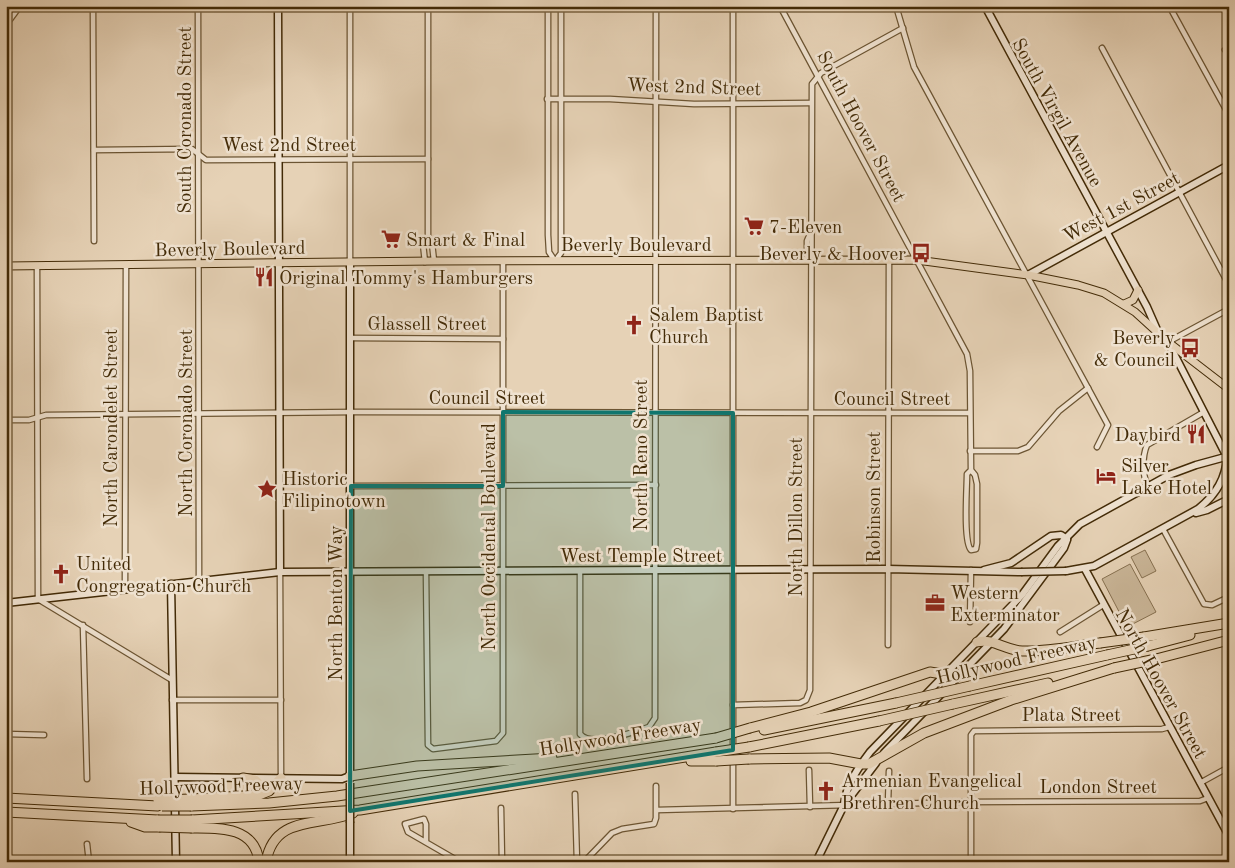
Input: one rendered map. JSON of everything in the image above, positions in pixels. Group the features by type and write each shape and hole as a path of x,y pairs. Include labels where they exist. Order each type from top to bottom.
{"highway":[{"name":"Hollywood Freeway","path":"191,802 269,803 337,796 716,738 896,703 1107,655 1146,642 1229,623"},
{"name":"Hollywood Freeway","path":"6,812 192,824 360,810 664,761 716,756 749,747 879,721 1156,659 1229,640"},
{"path":"976,642 993,642 1004,649 1024,651 1100,643 1146,642"},
{"path":"716,756 749,759 837,758 861,764 877,761 909,740 924,733 1011,700 1114,668"},
{"path":"750,731 924,673 935,671 944,676 947,688"},
{"path":"350,780 417,766 592,757"},
{"path":"243,778 254,780 260,784 259,792 254,795"},
{"path":"6,798 94,802 191,802 254,795 270,791 282,778"},
{"path":"266,862 271,845 285,830 300,823 343,817 360,810"},
{"path":"192,824 244,834 255,847 259,862"}],"main road":[{"path":"278,6 280,572"},
{"name":"South Virgil Avenue","path":"985,6 1138,290 1158,332"},
{"name":"West 1st Street","path":"1028,275 1229,165"},
{"name":"Beverly Boulevard","path":"6,266 434,261 917,260 1028,275 1094,289 1124,304 1168,342 1229,389"},
{"name":"North Benton Way","path":"350,263 350,862"},
{"path":"1124,304 1133,300 1138,290"},
{"path":"844,805 845,795 861,764 1022,596 1058,546 1090,518 1148,486 1184,468 1228,457 1168,342"},
{"name":"West Temple Street","path":"6,603 280,572 888,569 1021,572 1085,569 1163,529 1204,505 1217,491 1226,470 1228,457"},
{"path":"1190,514 1207,510 1229,499"},
{"path":"983,571 1011,563 1051,536 1061,534 1067,539"},
{"path":"816,862 844,805 877,761 993,642 1016,615 1064,548 1067,539"},
{"name":"North Hoover Street","path":"1085,569 1229,836"},
{"path":"171,584 176,862"},
{"path":"175,777 350,780"}],"street":[{"path":"6,25 20,6"},
{"path":"93,6 94,241"},
{"name":"South Coronado Street","path":"198,6 199,264"},
{"path":"350,6 350,263"},
{"path":"428,6 428,237 432,244 434,261"},
{"path":"548,6 549,252 555,261 561,252 561,6"},
{"name":"North Reno Street","path":"580,570 579,732 582,737 588,739 617,737 649,727 655,722 656,6"},
{"path":"733,6 733,809"},
{"name":"South Hoover Street","path":"780,6 816,76 917,260"},
{"path":"896,6 914,67 1108,425 1097,447"},
{"path":"1172,11 1229,115"},
{"path":"816,76 903,28"},
{"path":"1102,48 1229,284"},
{"name":"North Dillon Street","path":"733,705 792,705 803,702 808,697 810,690 809,259 812,240 810,234 810,103 812,84 816,76"},
{"name":"West 2nd Street","path":"547,99 810,103"},
{"name":"West 2nd Street","path":"94,150 192,150 206,160 428,159"},
{"path":"425,262 423,244 428,237"},
{"name":"Robinson Street","path":"888,259 888,646"},
{"path":"917,260 969,360 971,470 975,475 977,484 977,544 976,549 971,550 968,546 967,522 967,474 971,470"},
{"name":"North Occidental Boulevard","path":"426,571 428,745 433,749 496,741 502,736 504,571 503,261"},
{"name":"North Coronado Street","path":"199,264 199,581"},
{"path":"36,266 38,599 83,624 172,680"},
{"name":"North Carondelet Street","path":"125,590 126,266"},
{"path":"1222,271 1229,267"},
{"path":"1168,342 1229,309"},
{"name":"Glassell Street","path":"350,338 503,339"},
{"path":"970,451 1018,451 1028,447 1063,406 1088,388"},
{"name":"Council Street","path":"6,420 29,420 46,415 350,412 969,413"},
{"path":"1148,486 1144,477 1144,454 1147,445 1204,412"},
{"path":"351,486 656,485"},
{"path":"1163,529 1206,606 1229,597"},
{"path":"970,570 970,622"},
{"path":"280,572 282,778"},
{"path":"1060,632 1103,605"},
{"path":"83,624 87,779"},
{"path":"6,700 6,742"},
{"path":"172,700 281,700"},
{"name":"Plata Street","path":"971,802 971,735 974,731 1169,727"},
{"path":"7,734 44,734"},
{"path":"1200,782 1229,767"},
{"path":"809,770 810,807"},
{"path":"888,771 888,804"},
{"path":"584,862 612,832 654,824 657,810 656,786"},
{"path":"576,794 577,862"},
{"name":"London Street","path":"657,810 971,802 1200,801 1208,798"},
{"path":"970,862 971,802"},
{"path":"501,808 502,862"},
{"path":"426,841 426,824 424,819 405,824 408,832 460,862"},
{"path":"87,844 89,862"}],"highlighted area":[{"path":"503,412 733,413 733,750 350,811 351,486 503,486"}],"shaded area":[{"path":"1145,550 1156,571 1142,578 1131,557"},
{"path":"1130,564 1156,612 1127,627 1102,579"}],"place":[{"name":"7-Eleven","path":"754,226"},
{"name":"Smart & Final","path":"391,239"},
{"name":"Beverly & Hoover","path":"921,253"},
{"name":"Original Tommy's Hamburgers","path":"264,277"},
{"name":"Salem Baptist Church","path":"634,325"},
{"name":"Beverly & Council","path":"1190,348"},
{"name":"Daybird","path":"1196,434"},
{"name":"Silver Lake Hotel","path":"1106,476"},
{"name":"Historic Filipinotown","path":"267,489"},
{"name":"United Congregation Church","path":"61,574"},
{"name":"Western Exterminator","path":"935,603"},
{"name":"Armenian Evangelical Brethren Church","path":"826,791"}]}
